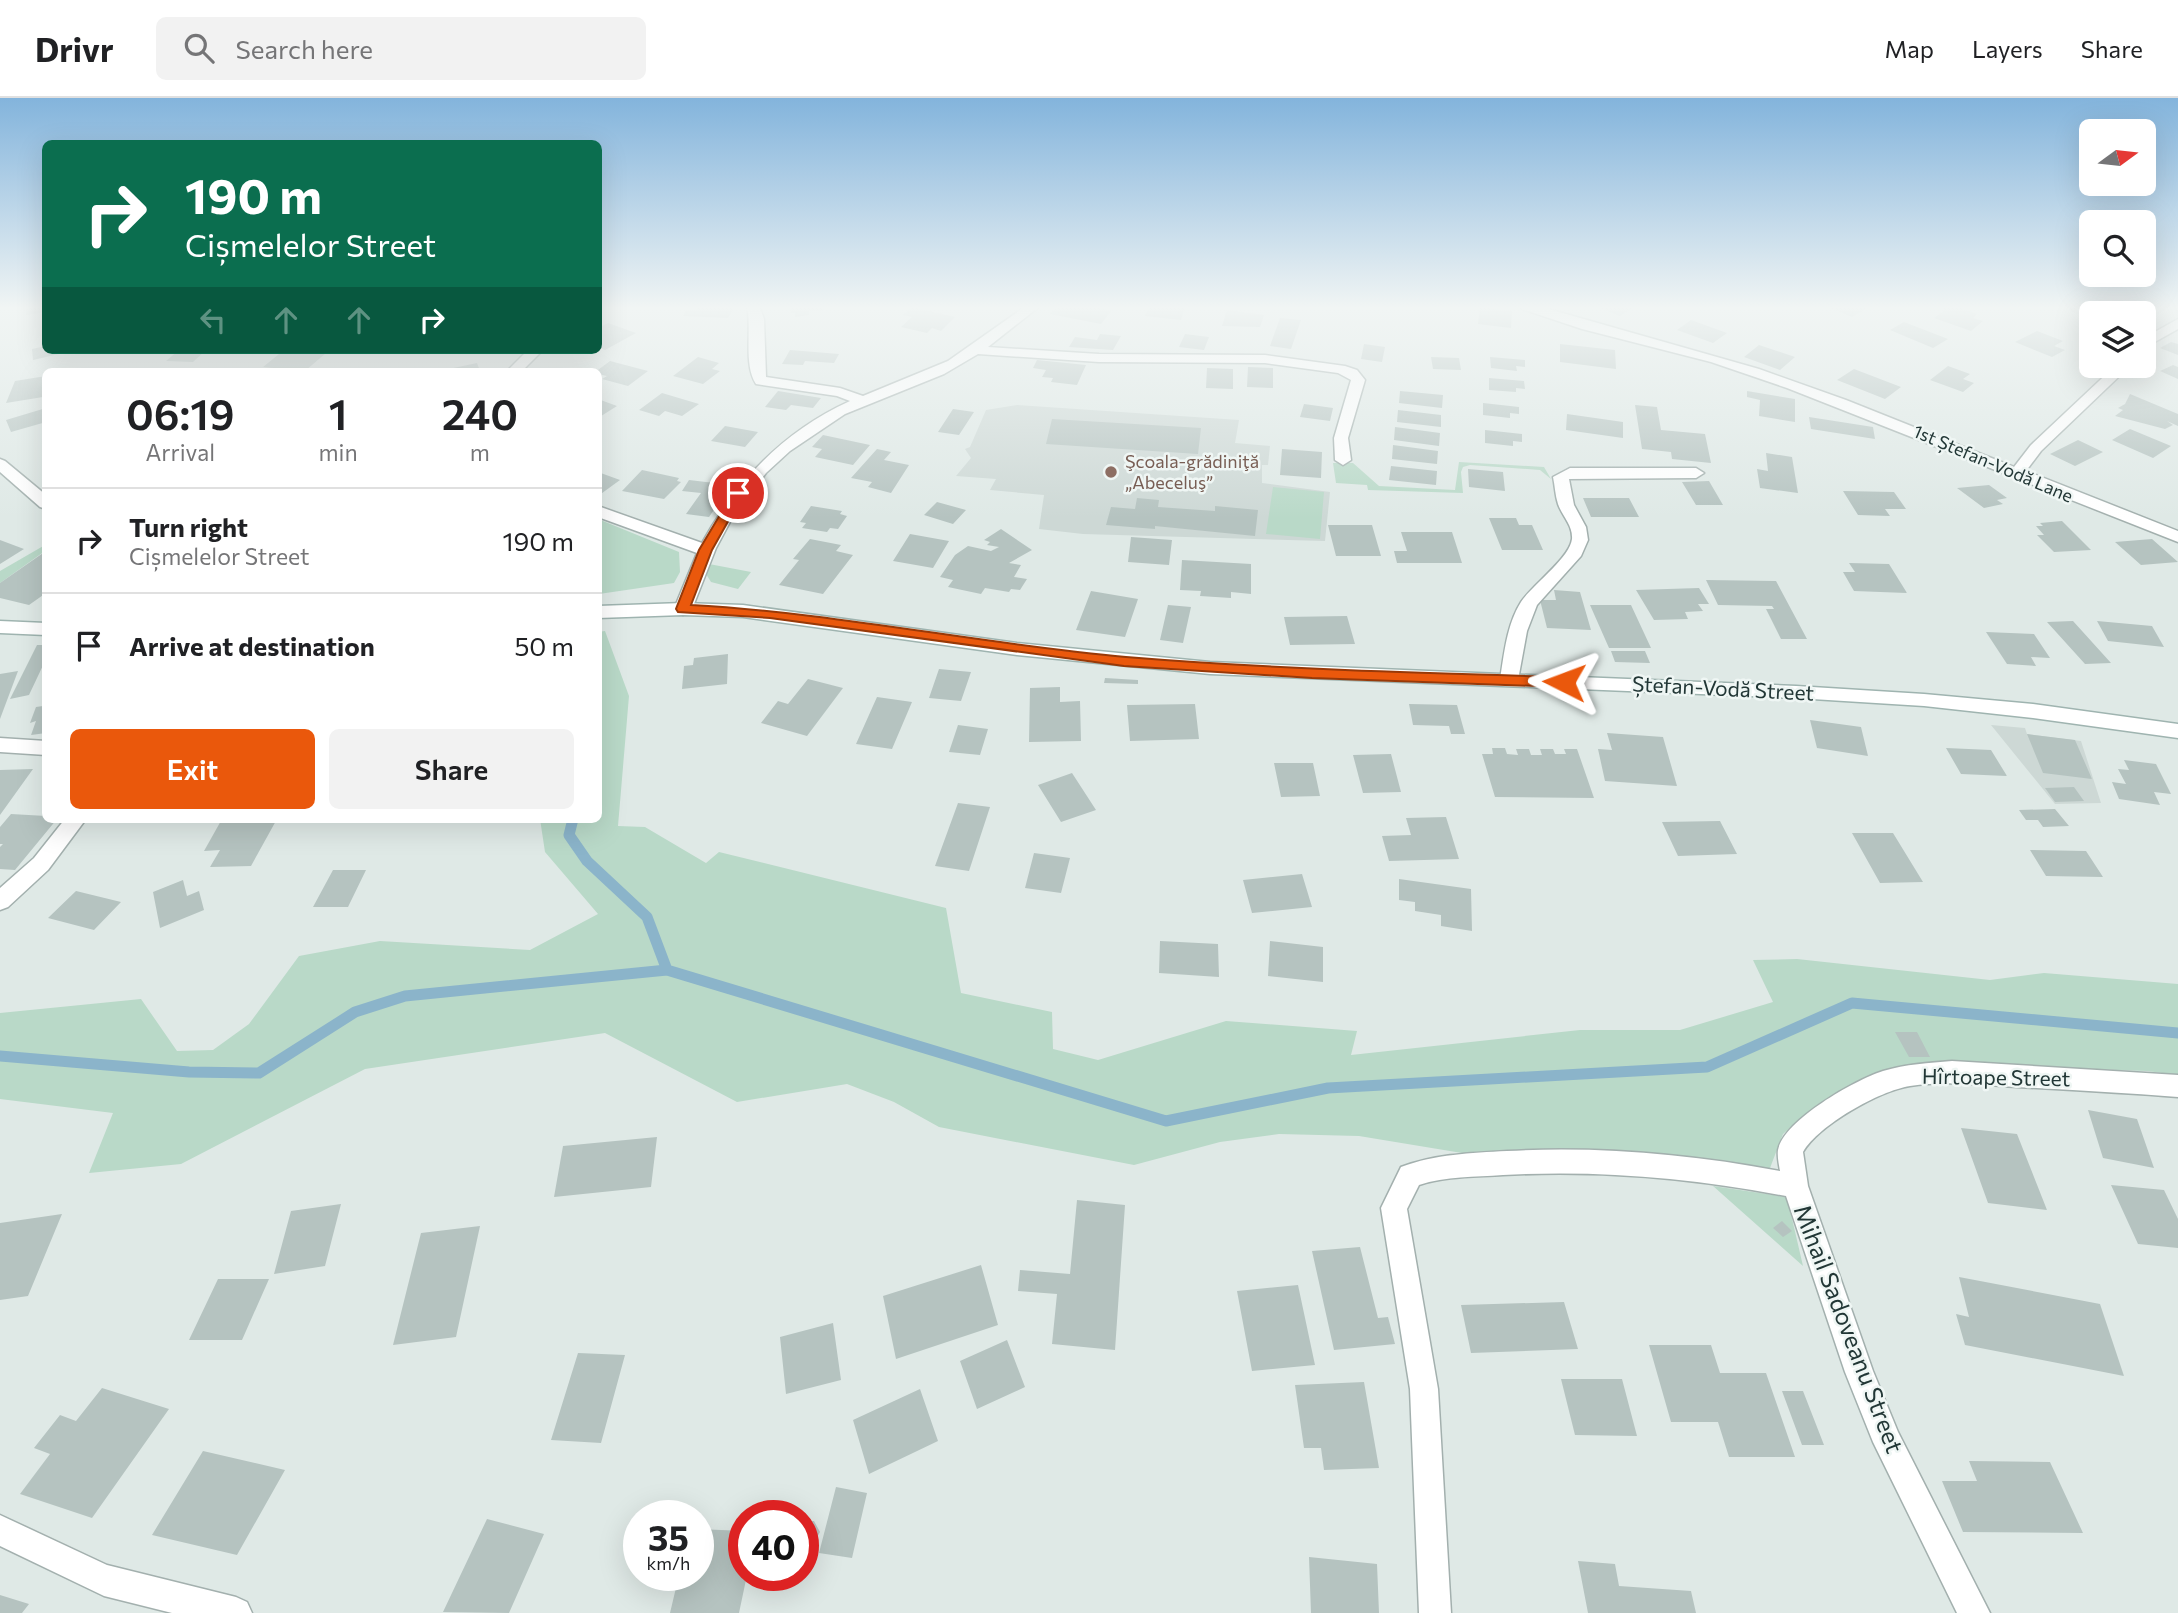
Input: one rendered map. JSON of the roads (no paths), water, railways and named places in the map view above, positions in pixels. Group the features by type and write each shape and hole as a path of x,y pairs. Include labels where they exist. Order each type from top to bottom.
{"street":[{"path":"758,377 761,381 840,392 864,401"},
{"path":"683,609 705,550 738,493 761,467 809,430 840,411 923,377"},
{"path":"1343,460 1341,438 1358,380 1355,377"},
{"name":"1st Ștefan-Vodă Lane","path":"1766,377 1876,416 2178,537"},
{"path":"2017,474 2036,448 2110,378"},
{"path":"0,464 42,501"},
{"path":"1509,680 1514,643 1524,612 1575,552 1580,540 1578,527 1566,505 1561,477 1570,473 1696,473"},
{"path":"602,511 705,550"},
{"name":"Ștefan-Vodă Street","path":"602,612 683,609 770,614 1124,661 1312,674 1796,691 1924,700 2033,711 2178,731"},
{"path":"0,628 42,629"},
{"path":"0,745 42,748"},
{"path":"0,901 41,864 73,823"},
{"name":"Hîrtoape Street","path":"1795,1186 1790,1152 1796,1140 1842,1104 1883,1082 1911,1075 1952,1072 2178,1086"},
{"name":"Mihail Sadoveanu Street","path":"1435,1613 1424,1389 1394,1208 1410,1177 1438,1167 1547,1161 1643,1163 1713,1171 1795,1186 1860,1372 1888,1442 1974,1613"},
{"path":"0,1530 104,1580 236,1613"}],"waterway":[{"path":"572,823 569,835 587,861 647,917 667,970"},
{"path":"0,1056 189,1072 259,1073 355,1012 405,996 667,970"},
{"path":"667,970 1166,1121 1328,1088 1707,1067 1852,1003 2178,1033"}],"place":[{"name":"Şcoala-grădiniţă „Abeceluş”","path":"1111,472"}]}
